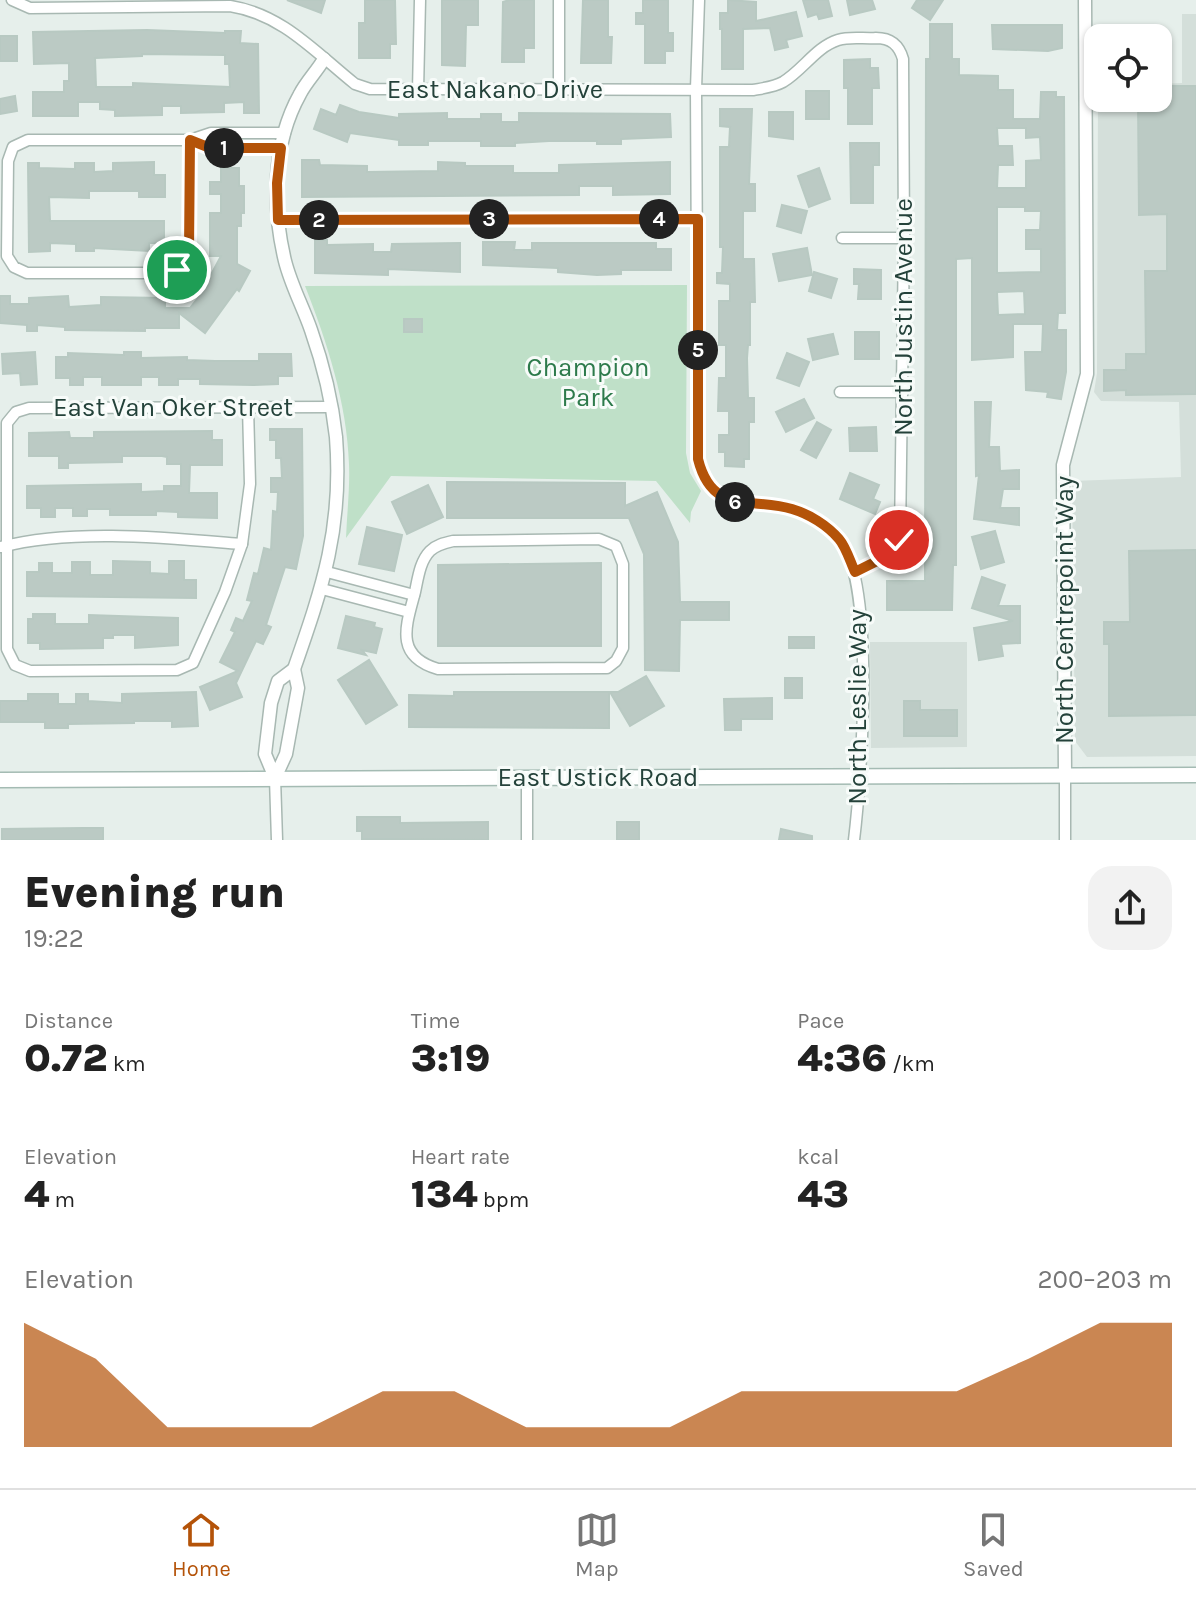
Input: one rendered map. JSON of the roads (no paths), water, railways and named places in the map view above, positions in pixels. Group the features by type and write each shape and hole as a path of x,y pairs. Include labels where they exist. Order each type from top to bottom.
{"main road":[{"name":"East Ustick Road","path":"0,780 1196,775"}],"street":[{"path":"418,91 420,0"},
{"path":"559,0 559,88"},
{"name":"North Leslie Way","path":"699,0 696,89 698,459 704,478 716,493 731,501 782,507 811,516 840,540 855,572 861,634 861,776 854,840"},
{"name":"North Centrepoint Way","path":"1065,840 1063,465 1087,374 1085,0"},
{"name":"East Nakano Drive","path":"12,1 30,8 141,3 230,6 260,12 297,36 361,87 418,91 767,88 793,75 826,46 841,39 883,38 892,41"},
{"path":"260,12 264,1"},
{"name":"North Justin Avenue","path":"855,572 887,556 899,540 903,392 903,59 892,41"},
{"path":"275,778 286,754 298,688 294,669 327,572 337,495 332,407 311,330 286,262 278,220 277,183 285,133 299,95 324,59"},
{"path":"190,140 189,250 182,266 165,273 27,273 14,267 7,256 8,161 13,147 28,140 190,140 211,133 285,133"},
{"path":"190,140 210,148 281,148"},
{"path":"278,220 698,219"},
{"path":"842,238 904,238"},
{"path":"840,392 903,392"},
{"path":"242,544 94,537 32,540 3,546 7,649 15,665 30,671 177,670 189,666 197,658 242,544 250,484 248,407"},
{"name":"East Van Oker Street","path":"3,546 7,423 16,412 29,408 332,407"},
{"path":"599,539 616,546 623,564 623,648 616,661 601,669 438,669 417,661 405,639 409,612 422,562 436,546 453,541 599,539"},
{"path":"327,572 414,595"},
{"path":"322,589 409,612"},
{"path":"277,840 275,778 265,754 271,703 278,681 294,669"},
{"path":"527,778 527,840"}],"park label":[{"name":"Champion Park","path":"588,382"}]}
